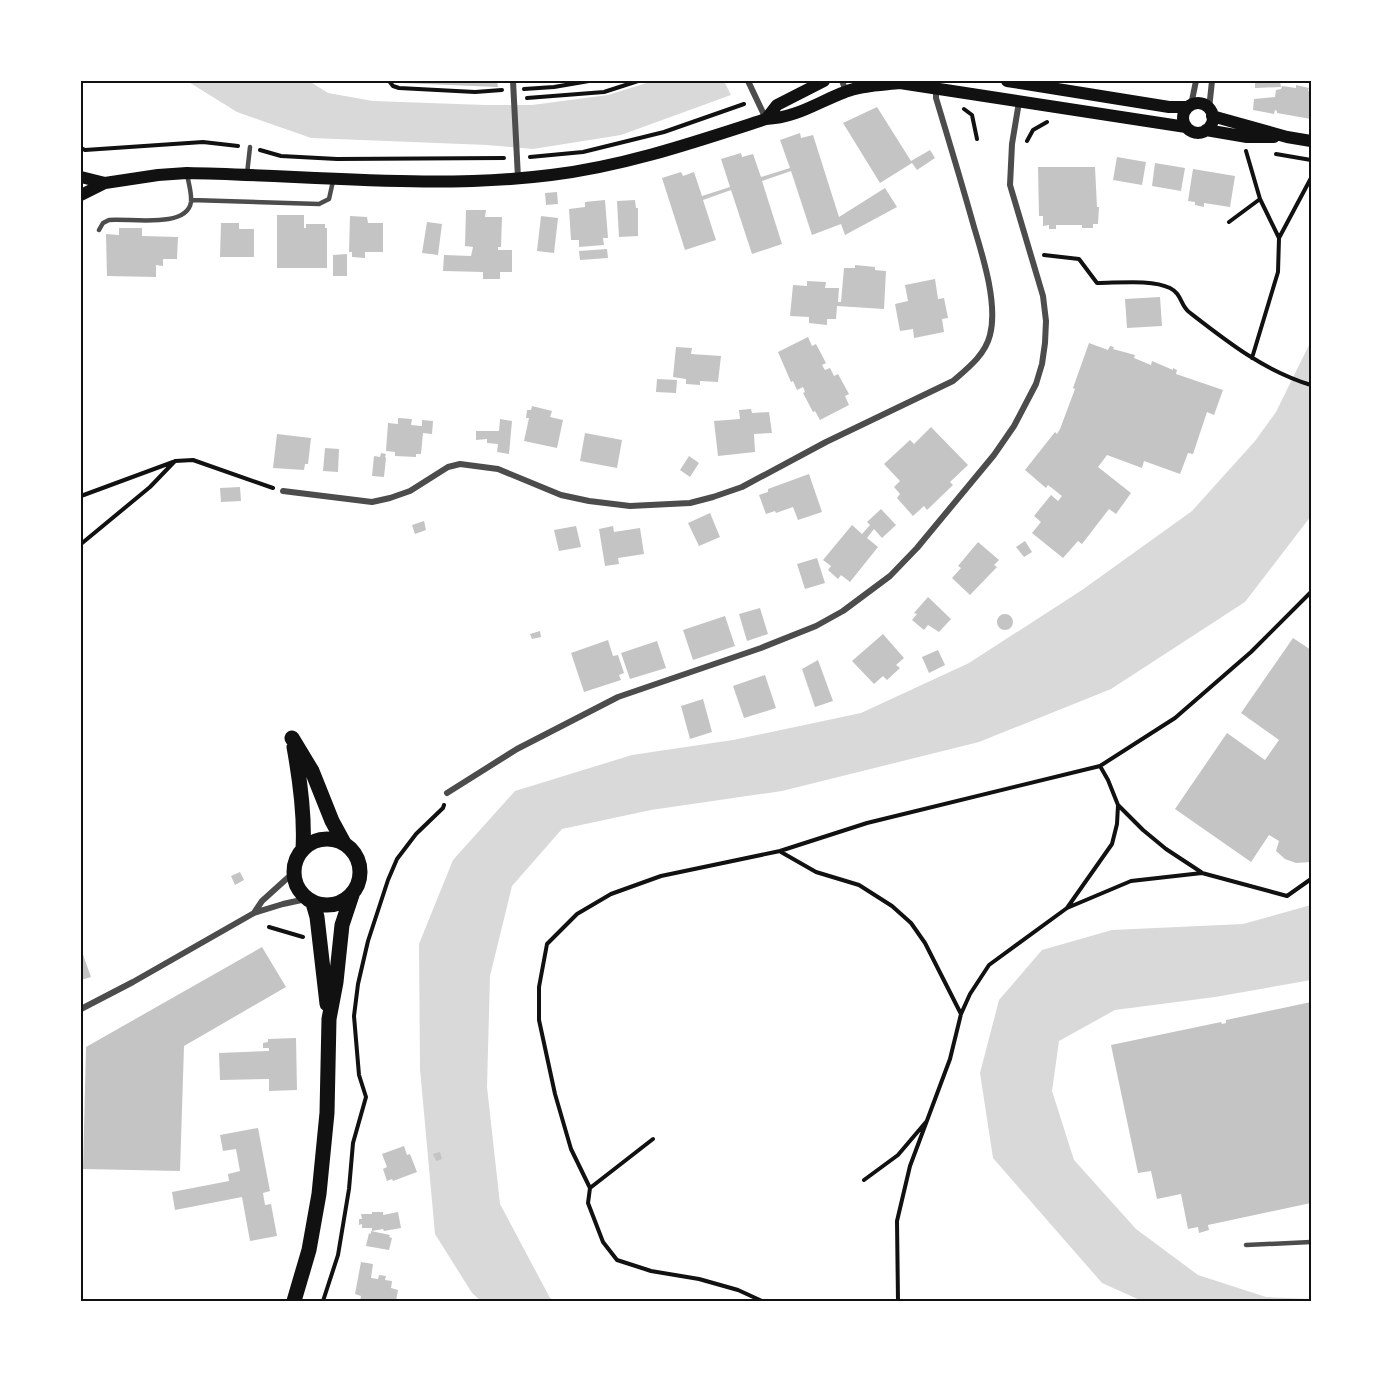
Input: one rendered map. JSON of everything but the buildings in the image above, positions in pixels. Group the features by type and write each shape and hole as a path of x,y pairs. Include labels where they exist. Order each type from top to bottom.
{"main road":[{"path":"766,119 777,105 824,81"},
{"path":"1007,81 1169,107 1204,105 1211,112 1287,137 1311,141"},
{"path":"81,195 105,183 186,173 451,180 518,178 584,170 638,159 766,119 783,118 844,86 900,83 936,87 1186,127"},
{"path":"1190,106 1184,113 1183,121 1192,132 1199,133 1210,126 1211,112"},
{"path":"1206,130 1246,137 1287,137"},
{"path":"81,177 105,183"},
{"path":"303,849 304,825 292,738 312,771 332,821 344,843 356,856 360,868 358,886 352,895 342,925 336,982 329,1019"},
{"path":"294,1301 309,1250 322,1176 327,1113 329,1019 317,917 310,901 297,888 293,873 295,862 310,843 333,839 344,843"},
{"path":"310,901 330,906 341,903 352,895"}],"street":[{"path":"513,81 518,178"},
{"path":"748,81 766,119"},
{"path":"1190,106 1196,81"},
{"path":"1211,112 1212,81"},
{"path":"283,491 372,502 410,491 448,467 460,464 498,469 561,495 589,501 630,506 690,503 742,487 826,442 953,381 968,368 987,344 991,333 991,310 988,275 936,98 936,87"},
{"path":"447,793 517,749 618,697 760,648 816,626 864,598 890,576 917,548 994,455 1014,426 1036,384 1042,364 1046,321 1044,296 1010,185 1012,144 1019,102"},
{"path":"254,913 262,901 293,873"},
{"path":"81,1009 254,913 283,903 310,901"}],"lane":[{"path":"246,174 250,147"},
{"path":"99,230 103,223 109,220 173,220 184,216 191,200 186,173"},
{"path":"191,200 319,204 328,199 333,178"},
{"path":"1246,1245 1311,1242"}],"path":[{"path":"389,81 393,86 475,92 554,87 589,81"},
{"path":"513,99 604,92 638,81"},
{"path":"530,158 583,152 664,132 747,102"},
{"path":"963,108 972,115 977,139"},
{"path":"81,148 85,150 203,142 250,147 281,156 337,159 506,158"},
{"path":"1245,149 1260,199 1279,238"},
{"path":"1289,156 1311,160"},
{"path":"1252,358 1278,272 1279,238 1311,178"},
{"path":"1229,222 1260,199"},
{"path":"1031,253 1079,259 1097,283 1155,283 1168,287 1179,293 1186,310 1252,358 1283,376 1311,385"},
{"path":"81,496 175,462 193,460 283,491"},
{"path":"81,544 150,487 175,462"},
{"path":"762,1301 738,1290 699,1279 651,1271 617,1260 603,1242 588,1203 590,1188 571,1149 555,1094 539,1020 539,987 547,944 577,914 612,894 661,876 780,851 867,822 1100,766 1175,718 1251,652 1311,592"},
{"path":"1100,766 1119,805 1143,830 1166,849 1202,873 1287,896 1311,879"},
{"path":"323,1301 338,1255 346,1210 353,1143 365,1103 365,1092 359,1075 354,1016 358,984 368,941 397,859 416,834 443,808 447,793"},
{"path":"1066,908 1112,844 1118,824 1119,805"},
{"path":"780,851 816,872 859,885 892,906 911,923 925,943 961,1014"},
{"path":"898,1301 897,1221 910,1166 950,1059 961,1014 970,994 989,965 1066,908 1131,881 1202,873"},
{"path":"269,927 307,938"},
{"path":"864,1180 898,1155 928,1119"},
{"path":"590,1188 653,1139"}],"shaded area":[{"path":"187,81 309,81 328,93 373,101 485,105 532,105 608,95 653,81 724,81 731,95 621,135 533,149 311,138 237,112"},
{"path":"1311,341 1311,516 1245,602 1111,689 979,742 782,791 651,810 562,829 512,886 490,976 487,1087 500,1204 550,1298 556,1301 481,1301 472,1293 435,1234 420,1069 419,944 453,860 515,791 632,755 733,740 861,713 969,663 1082,590 1192,511 1255,441 1276,412"},
{"path":"1311,905 1311,980 1215,997 1115,1010 1059,1041 1052,1091 1074,1160 1136,1229 1198,1275 1266,1297 1311,1299 1311,1301 1142,1301 1102,1283 993,1158 980,1073 999,1000 1042,950 1112,930 1243,924"}]}
